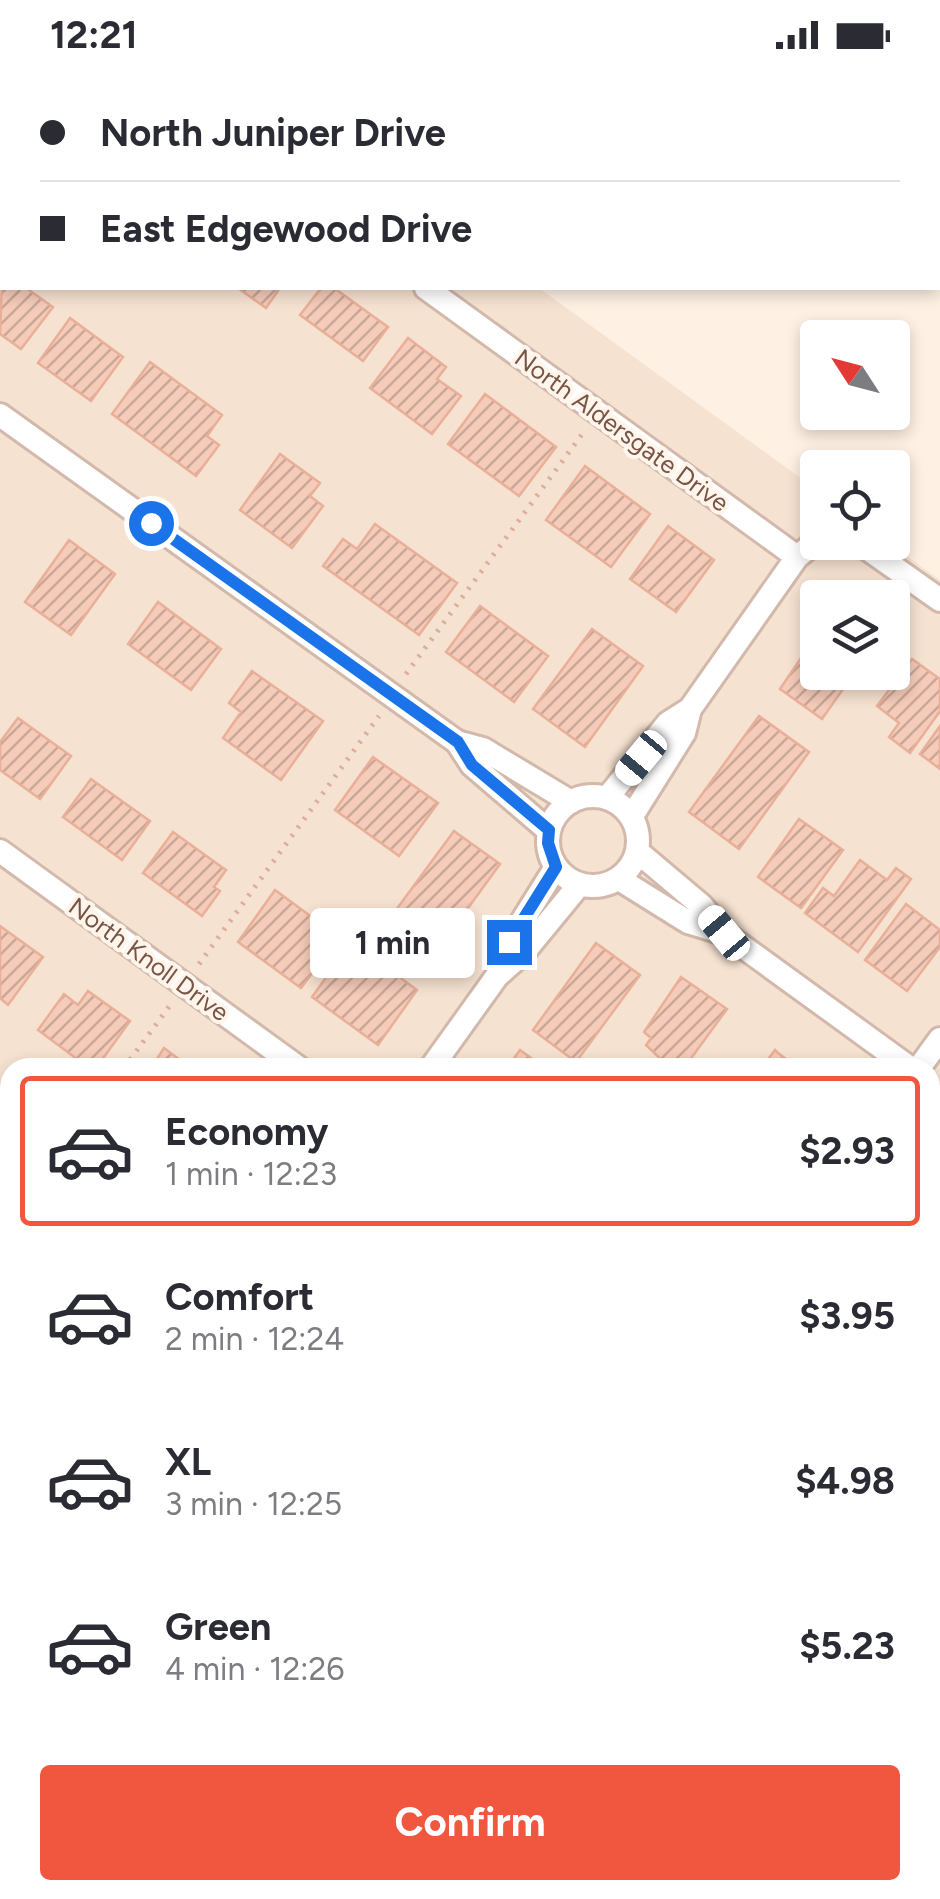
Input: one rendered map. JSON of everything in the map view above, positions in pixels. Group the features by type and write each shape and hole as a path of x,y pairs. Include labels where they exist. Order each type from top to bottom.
{"street":[{"name":"North Aldersgate Drive","path":"429,290 797,557"},
{"path":"0,415 458,742 483,749 522,776 571,802 607,798 632,816"},
{"path":"800,555 690,709 684,733 632,816 638,852 702,906 724,933 896,1058"},
{"path":"883,560 940,600"},
{"path":"607,798 668,723 690,709"},
{"path":"458,742 472,765 549,830"},
{"path":"571,802 549,830 548,843 556,867 579,885 606,885 619,879 638,852"},
{"name":"North Knoll Drive","path":"0,851 284,1058"},
{"path":"497,976 509,942 556,867"},
{"path":"619,879 688,922 724,933"},
{"path":"438,1058 497,976 524,952 579,885"}],"path":[{"path":"405,674 590,422"},
{"path":"200,964 381,714"},
{"path":"131,1058 176,998"}],"shaded area":[{"path":"0,290 542,290 800,478 800,560 910,558 940,580 940,1058 0,1058"}],"building":[{"path":"2,290 29,290 53,307 21,349 0,334"},
{"path":"241,290 279,290 266,308"},
{"path":"319,290 337,290 388,327 363,361 300,315"},
{"path":"70,318 123,357 91,401 38,363"},
{"path":"408,338 446,367 437,379 461,396 432,434 370,388"},
{"path":"150,362 222,415 207,436 219,445 196,476 112,414"},
{"path":"485,394 556,447 519,496 448,444"},
{"path":"280,454 320,483 310,496 323,506 292,548 240,510"},
{"path":"585,466 650,514 611,567 546,520"},
{"path":"375,524 457,583 419,635 323,566 343,539 357,549"},
{"path":"668,526 714,560 676,612 630,579"},
{"path":"69,540 115,574 71,635 25,602"},
{"path":"158,602 221,649 191,690 128,644"},
{"path":"480,606 548,656 514,702 446,652"},
{"path":"592,629 643,666 585,747 533,709"},
{"path":"912,659 940,679 940,711 910,753 889,737 899,723 877,706 889,690 910,690"},
{"path":"800,660 800,690 842,690 822,719 780,689"},
{"path":"252,671 323,721 281,780 223,738 241,712 229,703"},
{"path":"759,716 809,752 739,849 689,812"},
{"path":"18,718 71,756 40,799 0,770 0,742"},
{"path":"940,726 940,769 920,754"},
{"path":"373,757 438,803 399,856 335,810"},
{"path":"91,779 150,821 122,860 63,817"},
{"path":"799,819 843,850 801,908 758,877"},
{"path":"454,831 500,864 442,944 396,910"},
{"path":"173,832 226,870 214,887 220,891 202,916 143,873"},
{"path":"860,860 887,880 896,868 911,879 858,952 805,913 823,888 834,896"},
{"path":"275,890 339,937 301,988 238,942"},
{"path":"906,904 940,930 940,947 907,991 865,960"},
{"path":"0,926 43,957 8,1005 0,998"},
{"path":"352,942 417,990 378,1045 312,997"},
{"path":"596,943 640,975 579,1058 571,1058 533,1030"},
{"path":"681,977 727,1009 691,1058 660,1058 646,1045 651,1038 644,1032"},
{"path":"88,991 130,1021 103,1058 76,1058 38,1030 64,994 78,1005"},
{"path":"164,1048 178,1058 158,1058"},
{"path":"520,1050 531,1058 514,1058"}],"route":[{"path":"151,523 458,742 472,765 549,830 550,856 556,867 509,942"}]}
